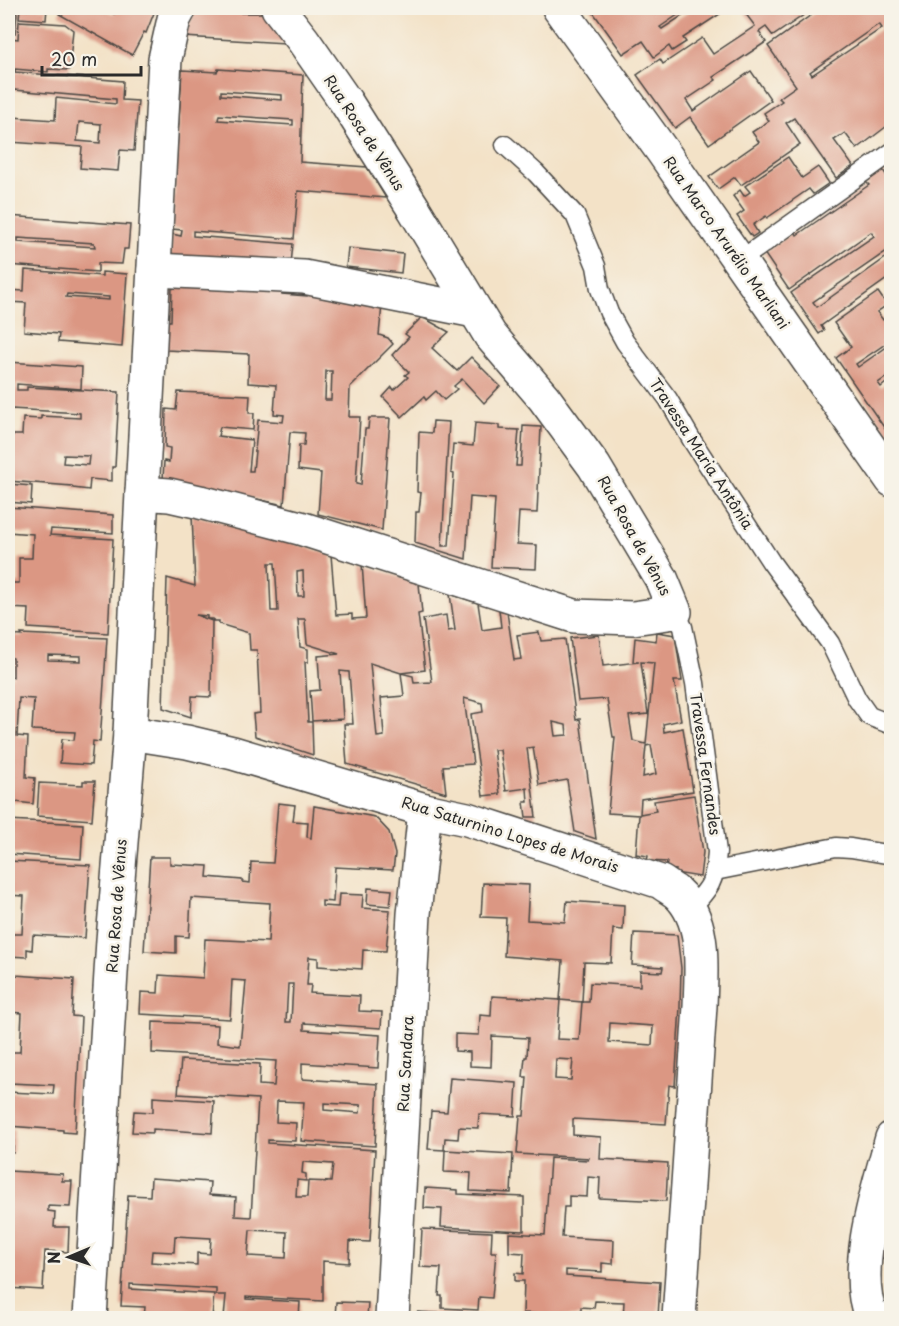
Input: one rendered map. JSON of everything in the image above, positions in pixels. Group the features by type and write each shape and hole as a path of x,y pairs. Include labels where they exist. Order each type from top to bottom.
{"street":[{"name":"Rua Rosa de Vênus","path":"90,1318 113,940 130,734 165,59 174,19 180,8"},
{"name":"Rua Rosa de Vênus","path":"142,493 179,497 300,528 574,616 633,618 675,612 660,579 594,466 544,398 490,335 346,102 278,8"},
{"name":"Rua Marco Arurélio Marliani","path":"559,8 891,480"},
{"path":"154,270 304,277 475,311"},
{"name":"Rua Saturnino Lopes de Morais","path":"130,734 187,742 233,753 425,810 467,819 661,882 676,892 689,910 700,943 700,1006 679,1318"},
{"name":"Rua Sandara","path":"392,1318 414,914 425,810"},
{"path":"883,1318 865,1302 864,1275 868,1235 891,1138"}],"lane":[{"name":"Travessa Maria Antônia","path":"505,144 536,172 575,215 596,266 600,289 609,313 625,342 668,399 693,442 771,562 830,643 857,699 869,716 891,725"},
{"path":"739,261 891,152"},
{"name":"Travessa Fernandes","path":"675,612 684,627 701,719 717,852 716,871 708,890 689,910"},
{"path":"716,871 836,847 891,855"}],"building":[{"path":"20,8 47,8 46,20 19,18"},
{"path":"62,8 102,8 114,14 117,8 156,8 146,33 144,32 132,55 59,14"},
{"path":"196,8 239,8 241,13 265,13 285,43 184,37"},
{"path":"590,8 688,8 660,27 662,29 694,8 729,8 683,38 686,42 672,51 669,46 654,57 643,41 623,54"},
{"path":"753,8 814,8 773,36 766,27 759,32 766,42 713,77 716,80 686,100 693,111 751,71 771,100 709,144 690,117 675,128 637,75 660,59 663,64 702,38 713,54 755,26 745,13"},
{"path":"821,8 891,8 891,123 857,149 845,133 834,140 853,166 836,178 794,118 786,123 800,144 741,185 735,177 718,189 709,177 759,142 752,132 769,121 764,113 782,101 779,98 796,86 768,46","holes":["879,24 882,28 812,75 810,72"]},
{"path":"8,12 17,13 15,34 8,33"},
{"path":"19,21 65,24 73,30 69,70 48,69 48,72 15,69 15,72 123,81 122,100 138,101 134,151 120,150 118,171 80,168 82,147 10,142 8,156 8,38 18,39","holes":["14,90 116,99 116,104 56,98 55,120 12,117","79,122 101,124 100,143 77,141"]},
{"path":"218,69 303,75 300,162 367,167 386,198 298,191 294,239 193,231 193,236 293,244 291,264 170,260 172,234 181,236 182,230 172,229 182,70 217,72","holes":["221,91 282,95 282,100 221,95","219,115 293,120 293,125 218,120"]},
{"path":"788,157 802,178 818,167 829,183 813,194 809,189 753,225 758,233 752,237 737,216 744,211 733,196 740,190 744,196 750,192 745,186"},
{"path":"883,170 891,182 891,248 813,302 817,307 891,254 891,276 821,326 824,330 819,334 791,293 874,236 871,232 789,290 764,253 795,231 797,235 869,185 866,182"},
{"path":"8,216 130,225 128,249 124,249 122,264 98,263 98,272 8,265","holes":["18,238 94,243 95,247 18,242"]},
{"path":"348,248 403,254 401,273 346,267"},
{"path":"25,270 102,276 102,272 127,274 122,347 58,342 59,334 24,331 26,303 8,302 8,290 24,291","holes":["67,294 109,297 109,300 66,297"]},
{"path":"184,283 282,288 282,294 307,296 307,293 382,305 379,335 388,338 393,344 350,387 349,417 360,417 356,484 361,485 365,429 368,429 369,418 390,418 382,530 318,514 321,473 298,470 299,445 304,445 305,433 290,432 284,505 163,479 164,461 169,462 170,448 165,447 166,409 176,410 178,392 250,395 249,413 254,413 253,430 220,427 218,436 252,440 249,471 253,471 258,420 283,422 284,415 274,414 276,385 248,383 249,354 166,350 167,321 171,321 172,289","holes":["326,371 332,371 331,400 325,400"]},
{"path":"878,292 887,305 877,312 883,320 891,315 891,340 856,364 858,367 891,344 891,374 878,383 881,387 891,379 890,436 836,358 851,347 834,323"},
{"path":"422,317 449,332 432,348 457,371 471,357 500,386 484,403 462,379 454,386 457,389 444,400 436,391 426,400 424,397 402,417 383,397 392,387 394,390 408,377 405,375 409,372 392,355 409,337 405,334"},
{"path":"8,362 82,367 81,389 17,384 17,390 27,390 27,387 119,392 115,467 112,467 112,481 90,479 89,490 72,486 8,481","holes":["11,409 80,413 80,418 41,416 41,419 23,418 22,435 10,435","64,455 89,456 88,465 63,463"]},
{"path":"433,421 449,422 442,546 449,546 454,474 451,473 453,444 473,446 475,423 499,425 499,429 519,430 516,466 521,466 523,426 541,427 537,513 519,512 517,544 537,545 536,569 491,567 495,499 470,497 466,559 415,543 416,512 419,512 421,493 417,492 419,432 432,433"},
{"path":"8,484 32,486 31,504 8,502"},
{"path":"8,507 113,515 113,533 51,529 50,535 113,539 108,633 28,628 29,609 8,608 8,583 19,583 19,558 32,558 33,534 8,532"},
{"path":"192,515 244,527 331,555 336,615 352,614 352,619 366,618 362,564 419,584 422,613 418,614 425,670 401,673 413,676 414,683 432,682 423,619 446,615 448,631 455,630 450,594 478,603 482,630 501,627 499,610 507,612 514,660 521,659 517,635 539,632 541,641 565,639 576,720 580,719 596,839 575,832 567,780 539,785 533,747 527,748 536,817 526,817 524,802 528,802 527,788 506,791 500,750 494,750 500,794 483,796 471,714 483,712 482,703 464,698 473,764 443,766 446,793 347,764 344,724 353,724 349,672 340,671 343,719 312,721 310,691 320,690 318,656 339,654 307,644 305,619 298,619 300,647 308,649 308,662 305,662 308,722 312,722 313,755 255,736 253,714 260,713 257,650 250,650 249,633 219,624 219,621 207,619 207,616 196,615 212,621 211,697 192,696 191,717 163,708 167,578 195,586","holes":["269,563 275,563 278,611 271,611","303,571 304,596 298,596 297,572","370,663 401,673 404,696 381,698 384,736 377,737","553,722 566,725 567,735 555,736"]},
{"path":"657,632 675,635 682,681 674,681 681,720 663,724 664,732 683,728 693,791 641,799 640,814 656,811 654,801 694,795 703,852 700,877 675,873 676,870 666,869 667,862 647,861 648,856 636,854 639,815 608,813 615,737 613,737 607,699 578,701 570,638 599,635 603,666 639,662 633,662 635,638 656,641","holes":["641,662 654,663 646,744 633,741 629,716 648,714","651,745 656,774 643,777 646,746"]},
{"path":"21,634 107,638 100,742 93,741 91,765 60,763 62,739 74,740 75,732 32,730 34,699 19,698 17,736 28,737 26,777 35,778 33,804 8,801 8,677 13,677 13,658 8,657 8,635 22,636","holes":["48,655 81,656 81,661 48,660"]},
{"path":"83,781 95,781 92,820 37,816 39,783 83,785"},
{"path":"278,803 295,805 293,821 308,822 307,837 311,838 314,806 375,817 389,832 395,854 393,870 335,867 333,902 322,901 322,906 338,907 339,894 363,895 362,908 390,910 386,951 363,950 362,969 318,966 318,958 309,957 307,985 311,985 310,993 360,996 359,1011 382,1012 381,1028 304,1023 304,1030 380,1035 378,1068 302,1063 302,1079 378,1084 375,1146 301,1141 304,1102 277,1101 276,1122 296,1123 295,1141 268,1140 268,1143 375,1150 370,1242 350,1241 349,1263 323,1261 323,1301 246,1297 246,1299 300,1302 299,1318 224,1318 226,1295 216,1295 216,1289 130,1284 130,1289 214,1294 212,1318 144,1318 145,1307 121,1306 128,1195 150,1196 151,1178 210,1182 209,1195 236,1197 235,1216 251,1217 258,1099 178,1094 181,1060 260,1064 259,1085 274,1086 276,1061 152,1053 153,1022 218,1025 217,1043 240,1046 246,981 232,980 230,1019 140,1014 141,992 158,993 159,975 203,978 205,939 268,942 270,903 191,898 189,937 176,936 176,953 144,951 150,857 170,857 170,864 208,866 207,877 242,880 242,882 250,883 251,862 273,863","holes":["288,984 293,984 291,1022 286,1022","324,1103 361,1105 360,1113 324,1110","303,1162 333,1164 331,1182 308,1181 307,1197 296,1197 297,1180 306,1181 306,1174 302,1173","250,1230 287,1232 286,1258 248,1256","175,1236 211,1238 210,1254 197,1253 197,1265 151,1262 152,1251 174,1252"]},
{"path":"8,820 83,824 81,859 8,854"},
{"path":"8,861 90,865 85,938 33,935 32,950 27,949 27,957 8,956 8,934 22,934 24,896 8,895"},
{"path":"483,883 529,885 527,920 565,922 567,901 624,905 623,930 613,929 611,963 584,962 582,1002 560,1000 563,961 504,956 506,918 481,917"},
{"path":"368,888 392,890 390,906 367,904"},
{"path":"634,933 677,935 681,968 680,1007 675,1086 669,1085 666,1124 573,1119 573,1135 601,1137 600,1159 668,1163 666,1201 599,1198 600,1178 588,1177 587,1197 569,1196 569,1207 564,1207 562,1237 614,1240 613,1264 602,1263 602,1272 566,1270 566,1276 660,1282 658,1318 623,1318 624,1302 595,1301 594,1308 581,1307 581,1316 540,1318 541,1314 523,1313 524,1281 515,1281 515,1273 523,1274 524,1253 509,1252 509,1233 545,1235 550,1158 588,1160 589,1158 517,1154 520,1116 524,1116 527,1077 523,1077 528,1038 492,1036 491,1067 470,1066 470,1052 455,1051 455,1034 479,1035 480,1015 491,1016 492,996 560,1000 557,1039 579,1040 582,1002 589,1002 590,983 640,986 640,971 662,972 663,967 632,965","holes":["610,1023 653,1026 652,1045 609,1042","556,1059 573,1060 571,1080 555,1079"]},
{"path":"14,975 74,979 72,1016 81,1017 75,1133 8,1126 8,1092 53,1094 54,1085 9,1083 11,1058 8,1058 8,1052 20,1052 22,1013 8,1012 8,997 12,997"},
{"path":"450,1078 517,1083 515,1116 479,1114 478,1128 459,1127 458,1139 445,1138 444,1150 428,1149 431,1111 447,1112"},
{"path":"153,1097 214,1101 212,1133 153,1129 153,1133 132,1132 134,1111 153,1112"},
{"path":"8,1130 14,1130 13,1153 8,1153"},
{"path":"445,1150 513,1154 511,1193 470,1191 471,1173 444,1172"},
{"path":"8,1171 63,1174 62,1181 72,1181 70,1207 48,1206 48,1211 55,1212 54,1227 69,1227 68,1252 45,1251 43,1290 8,1288"},
{"path":"425,1188 458,1190 458,1194 524,1197 524,1231 441,1227 442,1209 424,1208"},
{"path":"880,1226 891,1232 891,1261 874,1255"},
{"path":"422,1229 492,1232 491,1252 496,1252 492,1298 479,1297 478,1310 442,1308 442,1296 439,1296 441,1268 420,1267"},
{"path":"336,1302 368,1303 367,1318 335,1318"},
{"path":"417,1312 501,1317 501,1318 416,1318"}]}
